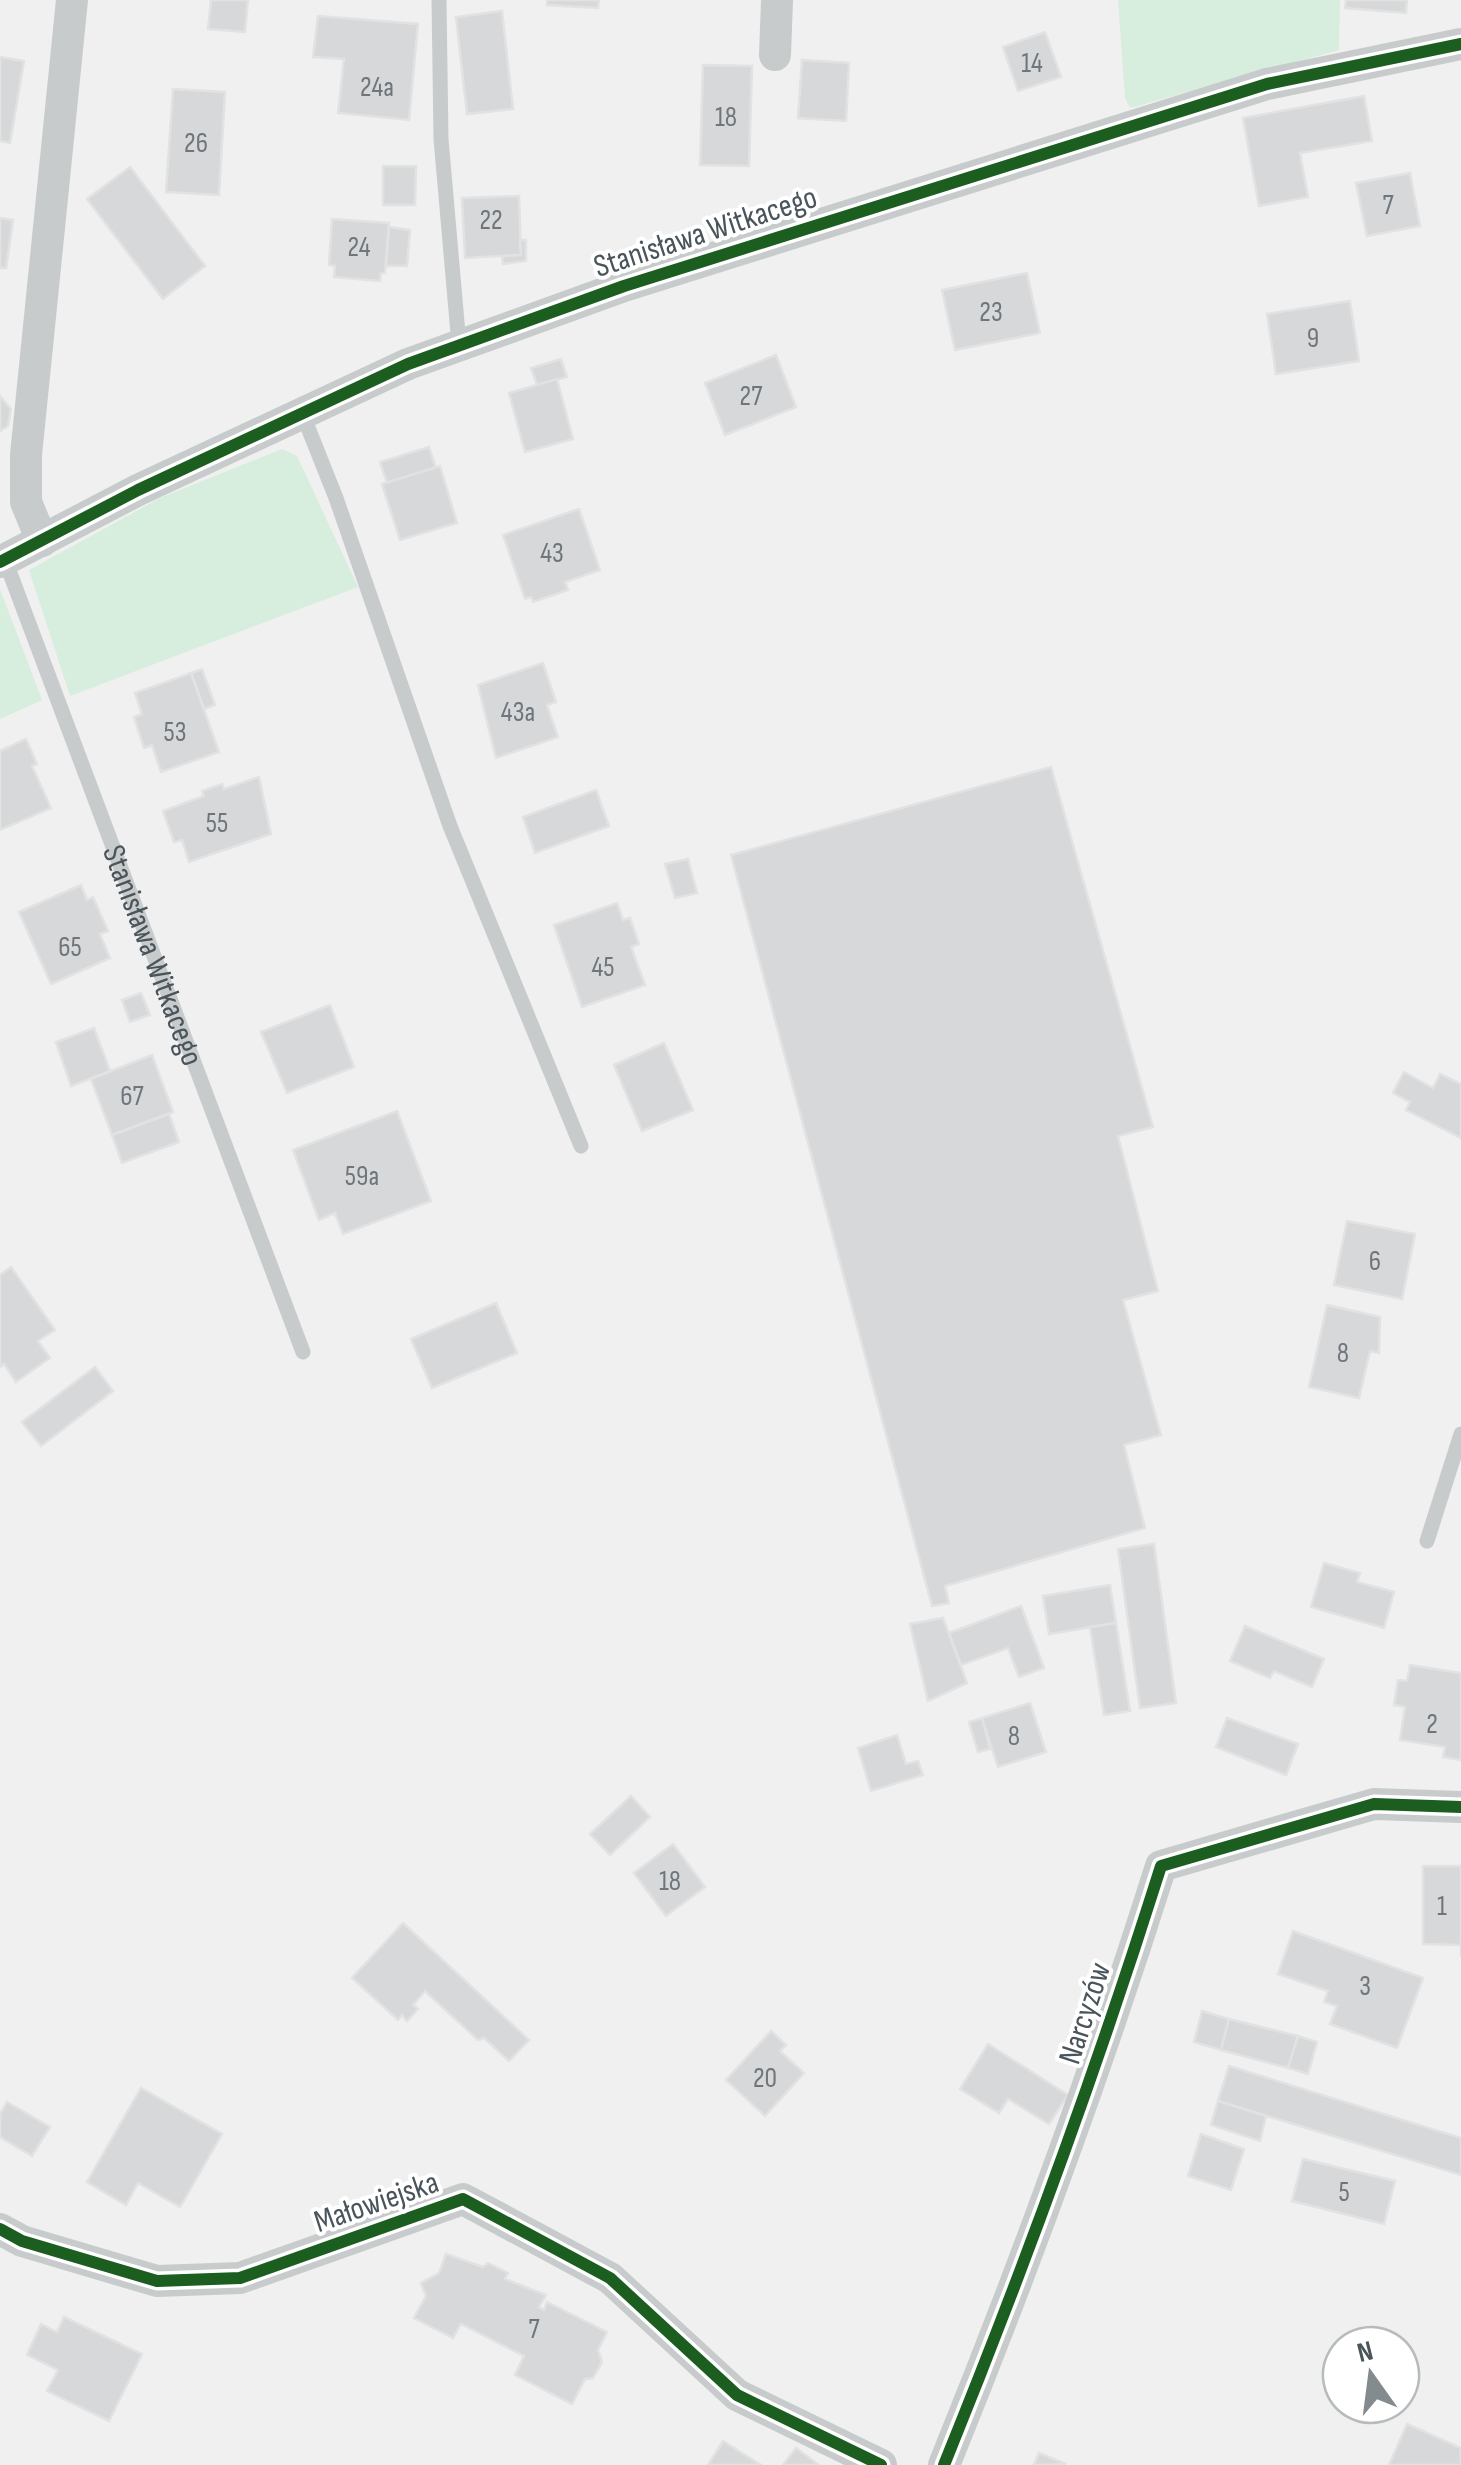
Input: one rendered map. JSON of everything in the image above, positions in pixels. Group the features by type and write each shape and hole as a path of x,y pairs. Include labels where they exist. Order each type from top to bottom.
{"street":[{"path":"42,540 26,502 26,455 72,0"},
{"path":"775,55 777,0"},
{"name":"Stanisława Witkacego","path":"2,561 138,490 408,364 459,345 740,247 1267,84 1461,44"},
{"name":"Narcyzów","path":"944,2465 1012,2298 1099,2059 1161,1866 1374,1804 1461,1806"},
{"name":"Małowiejska","path":"0,2229 22,2241 157,2282 240,2278 463,2199 610,2278 737,2395 881,2465"}],"lane":[{"path":"438,0 441,140 459,345"},
{"path":"302,415 336,498 450,826 581,1146"},
{"name":"Stanisława Witkacego","path":"2,561 303,1352"},
{"path":"1427,1540 1461,1434"}],"green space":[{"path":"1118,0 1340,0 1339,50 1130,108 1125,98"},
{"path":"282,449 297,456 358,587 70,696 29,570 160,498"},
{"path":"0,589 42,700 0,719"}],"building":[{"path":"211,0 248,0 245,32 208,29"},
{"path":"547,0 599,0 598,8 547,5"},
{"path":"1346,0 1407,0 1406,13 1345,8"},
{"path":"502,11 513,109 467,114 456,17"},
{"path":"318,16 418,24 409,120 338,113 344,59 313,57"},
{"path":"1045,32 1061,77 1018,91 1003,47"},
{"path":"0,57 24,61 10,143 0,141"},
{"path":"802,60 849,63 846,121 798,118"},
{"path":"703,65 752,66 749,166 700,165"},
{"path":"173,89 225,92 219,195 166,192"},
{"path":"1364,96 1372,141 1300,153 1308,197 1259,206 1243,118"},
{"path":"383,166 416,166 415,205 383,205"},
{"path":"130,167 205,266 163,299 87,199"},
{"path":"1410,173 1420,226 1367,236 1356,183"},
{"path":"519,196 521,255 465,258 462,198"},
{"path":"0,218 13,220 6,268 0,268"},
{"path":"332,219 389,223 385,273 381,273 380,281 334,277 335,266 329,265"},
{"path":"389,227 410,230 407,266 386,266"},
{"path":"520,240 526,240 526,261 503,264 502,256 521,255"},
{"path":"1027,273 1040,333 955,350 942,290"},
{"path":"1350,301 1359,361 1276,374 1267,314"},
{"path":"776,355 796,407 725,435 705,383"},
{"path":"561,359 567,377 537,385 531,368"},
{"path":"557,379 573,439 525,452 509,393"},
{"path":"0,396 11,409 8,426 0,431"},
{"path":"429,447 436,468 387,483 380,462"},
{"path":"440,466 457,523 400,540 382,484"},
{"path":"579,509 600,570 565,582 568,590 533,602 531,597 525,599 503,535"},
{"path":"543,663 556,702 547,705 558,737 496,758 478,685"},
{"path":"202,669 215,705 204,709 191,673"},
{"path":"191,673 219,752 161,772 152,745 144,748 134,717 142,714 135,693"},
{"path":"26,739 37,764 32,766 51,808 0,830 0,751"},
{"path":"1051,767 1153,1127 1118,1136 1158,1291 1123,1300 1161,1435 1124,1445 1145,1528 945,1586 949,1603 932,1606 731,855"},
{"path":"259,777 271,834 189,862 182,840 174,842 163,811 204,796 202,791 222,784 224,789"},
{"path":"596,790 609,826 535,853 523,817"},
{"path":"688,859 697,893 675,898 665,864"},
{"path":"81,885 87,900 93,897 108,931 100,934 110,958 51,984 19,912"},
{"path":"617,903 623,920 630,918 639,944 631,947 645,985 582,1007 554,925"},
{"path":"141,993 150,1015 130,1022 122,1000"},
{"path":"330,1005 354,1067 287,1093 261,1032"},
{"path":"94,1028 110,1071 71,1086 56,1042"},
{"path":"664,1043 693,1110 642,1131 614,1065"},
{"path":"152,1055 173,1112 112,1135 91,1079"},
{"path":"1404,1072 1433,1088 1440,1074 1461,1084 1461,1138 1406,1110 1410,1102 1393,1093"},
{"path":"397,1111 431,1201 343,1234 335,1213 319,1220 293,1150"},
{"path":"169,1114 179,1142 122,1163 112,1135"},
{"path":"1347,1221 1415,1234 1402,1299 1334,1285"},
{"path":"11,1267 55,1330 38,1341 50,1358 16,1382 4,1364 0,1367 0,1275"},
{"path":"496,1303 517,1353 432,1388 411,1339"},
{"path":"1327,1305 1380,1317 1379,1353 1370,1351 1359,1398 1309,1387"},
{"path":"95,1367 113,1391 41,1446 22,1422"},
{"path":"1154,1544 1176,1703 1140,1708 1118,1549"},
{"path":"1324,1563 1360,1573 1357,1582 1394,1592 1384,1628 1311,1607"},
{"path":"1110,1585 1116,1623 1049,1634 1043,1596"},
{"path":"1021,1606 1044,1668 1019,1677 1008,1648 961,1665 949,1633"},
{"path":"943,1618 967,1683 928,1701 910,1624"},
{"path":"1116,1623 1130,1711 1104,1715 1090,1627"},
{"path":"1245,1626 1324,1659 1312,1687 1274,1671 1270,1678 1230,1661"},
{"path":"1410,1665 1461,1673 1461,1760 1443,1757 1445,1747 1400,1740 1405,1707 1394,1705 1398,1680 1407,1681"},
{"path":"1030,1703 1046,1752 998,1767 982,1718"},
{"path":"982,1718 990,1749 978,1752 969,1722"},
{"path":"1227,1718 1298,1744 1286,1775 1216,1747"},
{"path":"897,1735 906,1764 918,1761 923,1775 871,1791 858,1748"},
{"path":"631,1796 650,1817 610,1855 590,1834"},
{"path":"673,1844 705,1887 666,1916 634,1873"},
{"path":"1423,1866 1461,1866 1461,1945 1423,1944"},
{"path":"403,1923 529,2040 509,2061 484,2038 478,2040 425,1991 413,2005 418,2009 407,2021 402,2015 398,2020 352,1978"},
{"path":"1293,1931 1423,1978 1397,2048 1330,2024 1337,2006 1324,2002 1328,1991 1278,1974"},
{"path":"1202,2011 1229,2019 1221,2050 1194,2042"},
{"path":"1229,2019 1298,2036 1288,2068 1221,2050"},
{"path":"771,2031 786,2045 780,2051 804,2073 765,2116 726,2080"},
{"path":"1298,2036 1317,2042 1308,2074 1288,2068"},
{"path":"988,2044 1068,2095 1049,2124 1008,2099 999,2113 960,2089"},
{"path":"1229,2066 1461,2138 1461,2175 1218,2101"},
{"path":"141,2088 222,2134 180,2207 138,2183 126,2205 87,2182"},
{"path":"1218,2101 1266,2116 1260,2141 1211,2125"},
{"path":"7,2102 50,2127 32,2156 0,2137 0,2114"},
{"path":"1201,2134 1244,2149 1231,2190 1188,2176"},
{"path":"1303,2159 1395,2181 1384,2224 1292,2201"},
{"path":"446,2254 483,2267 488,2263 508,2273 505,2279 546,2295 539,2307 544,2310 547,2302 607,2332 598,2350 602,2362 593,2378 585,2379 572,2404 515,2375 524,2356 461,2324 453,2338 414,2318 426,2296 421,2283 439,2273"},
{"path":"64,2317 142,2354 109,2421 47,2391 58,2370 27,2355 41,2324 57,2332"},
{"path":"1407,2425 1461,2448 1461,2465 1389,2465"},
{"path":"723,2441 761,2465 708,2465"},
{"path":"796,2448 819,2465 783,2465"},
{"path":"1039,2453 1066,2464 1034,2465"}],"cycle path":[{"path":"0,562 138,490 408,364 624,286 1267,84 1461,44"},
{"path":"944,2465 1058,2168 1161,1866 1374,1804 1461,1807"},
{"path":"0,2229 22,2241 157,2281 240,2278 463,2199 610,2278 737,2395 881,2465"}]}
